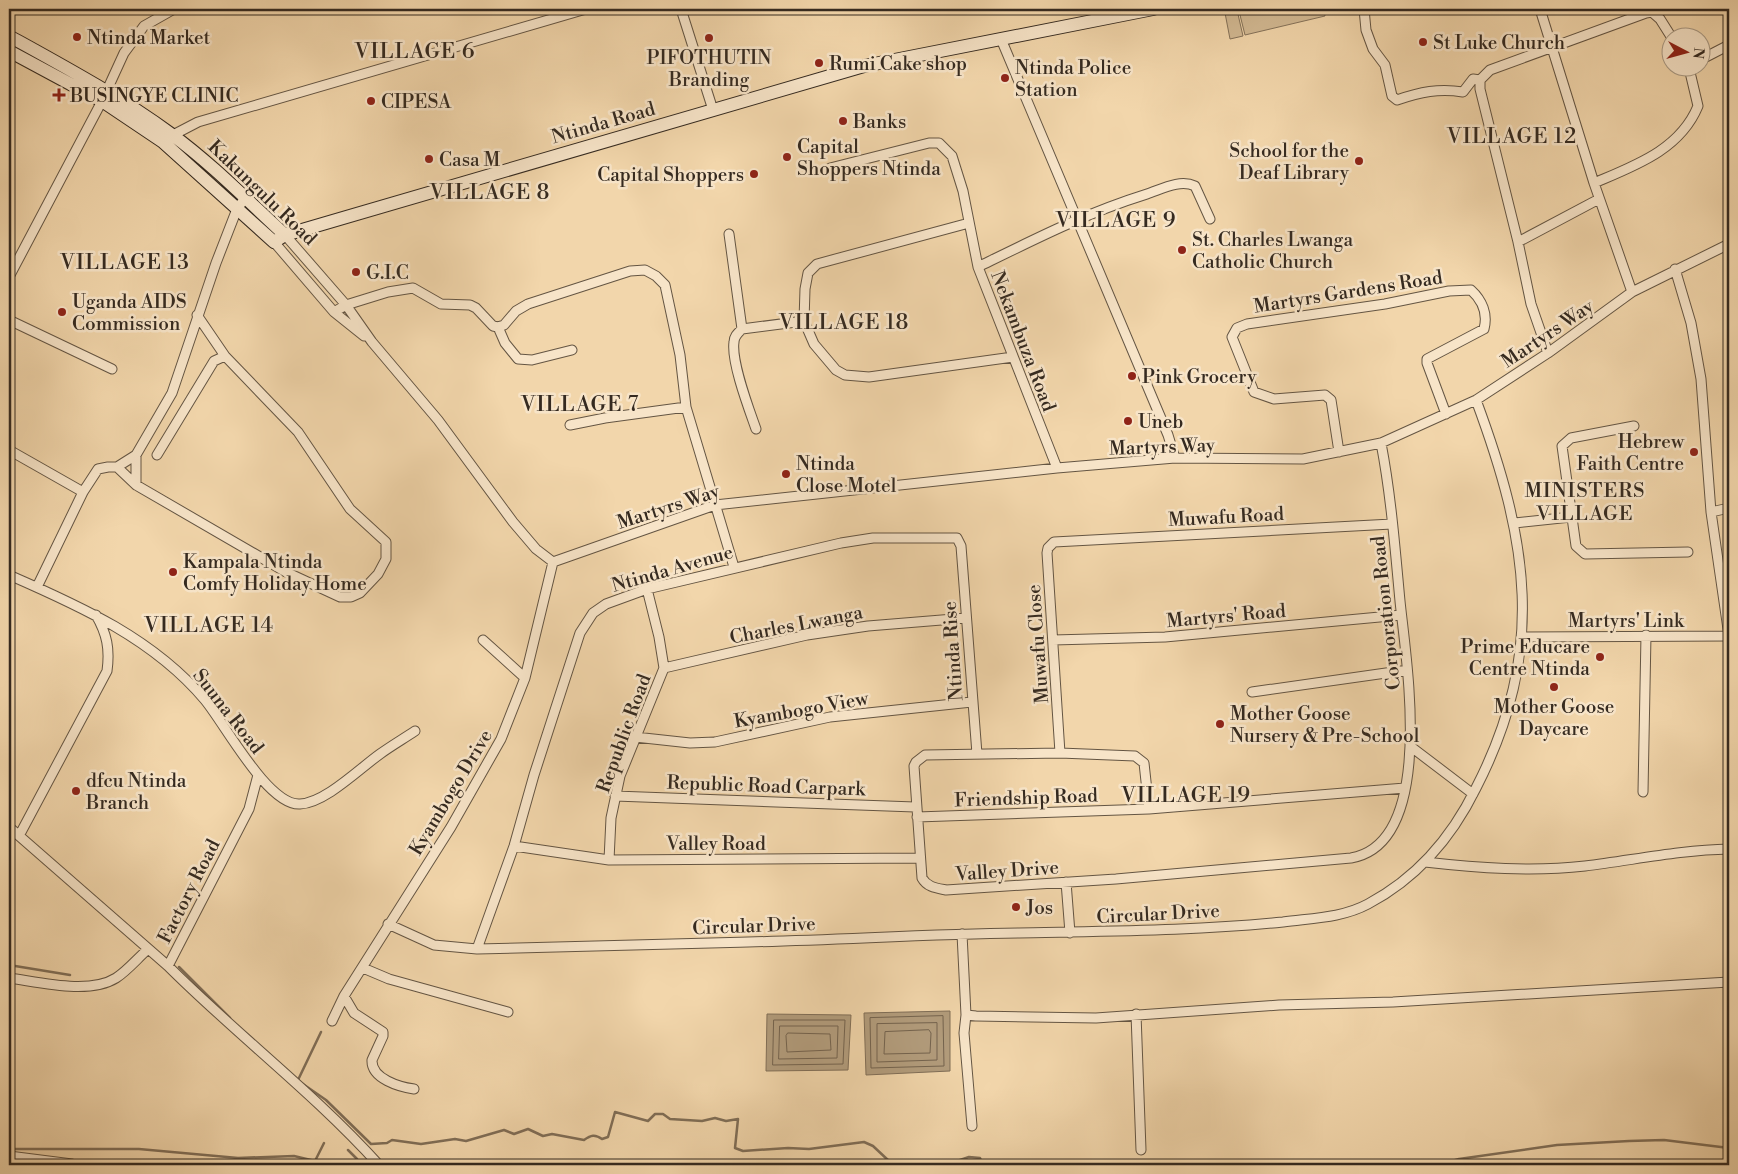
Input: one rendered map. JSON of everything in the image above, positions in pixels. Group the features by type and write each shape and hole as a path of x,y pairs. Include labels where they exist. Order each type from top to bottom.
{"main road":[{"name":"Ntinda Road","path":"274,242 285,235 864,66 1001,40 1129,12 1153,9"},
{"path":"9,36 168,138"},
{"path":"9,51 105,96"},
{"name":"Kakungulu Road","path":"168,138 245,198 285,235"},
{"name":"Kakungulu Road","path":"168,138 237,209 274,242"}],"street":[{"path":"9,277 105,96 124,53 144,26 171,9"},
{"path":"168,138 198,122 586,9"},
{"path":"681,9 713,110"},
{"path":"1364,9 1366,30 1373,49 1385,65 1392,96 1397,100 1432,90 1447,89 1463,92 1473,79 1480,80"},
{"path":"1540,9 1594,184 1632,292"},
{"path":"1548,353 1530,304 1518,242 1480,89 1480,80 1490,70 1652,12 1660,19 1666,28"},
{"path":"1001,40 1168,434 1175,458"},
{"path":"1710,55 1729,45"},
{"path":"1594,184 1642,162 1680,135 1698,106 1691,78"},
{"name":"Nekambuza Road","path":"830,168 929,143 939,143 952,156 978,267 1057,468"},
{"path":"978,267 1078,218 1114,204 1188,183 1195,186 1199,192 1210,220"},
{"path":"117,468 136,455 172,393 197,315 237,209 245,198"},
{"path":"1518,242 1599,199"},
{"path":"969,223 818,264 808,273 805,289 804,321 814,344 836,370 845,375 870,377 1013,358"},
{"path":"728,234 742,329"},
{"name":"Kakungulu Road","path":"285,235 346,305 372,342 438,420 513,522 536,550 553,562"},
{"name":"Kakungulu Road","path":"274,242 334,312 372,342"},
{"name":"Martyrs Way","path":"553,562 715,505 1057,468 1175,458 1303,459 1381,442 1476,400 1548,353 1632,292 1675,269 1729,244"},
{"path":"1675,269 1691,323 1701,379 1711,512 1729,636"},
{"path":"498,328 504,325 516,311 528,304 617,274 645,270 656,276 665,285 680,355 686,407 734,567"},
{"path":"334,312 346,305 402,288 413,288 441,304 470,305 476,308 493,326 498,328 505,343 518,359 532,360 572,350"},
{"name":"Martyrs Gardens Road","path":"1339,452 1330,400 1325,395 1274,399 1254,392 1232,337 1237,328 1247,324 1385,304 1450,291 1471,290 1482,302 1485,317 1484,329 1427,359 1446,414"},
{"path":"37,587 83,492 98,469 108,467 117,468 136,485 286,572 340,597 351,597 360,594 378,574 386,559 386,542 350,509 298,432 225,356 197,315"},
{"path":"9,320 112,369"},
{"path":"756,429 742,387 733,344 735,337 742,329 804,321"},
{"path":"157,456 214,361 225,356"},
{"name":"Circular Drive","path":"388,924 434,945 477,949 962,934 1070,933 1240,926 1336,916 1369,904 1398,886 1425,862 1443,842 1473,794 1493,755 1511,706 1523,637 1521,583 1515,523 1498,460 1476,400"},
{"path":"570,425 605,418 686,407"},
{"path":"1634,426 1571,438 1562,446 1576,546 1585,554 1688,552"},
{"name":"Corporation Road","path":"1362,856 1392,830 1401,808 1410,746 1407,670 1392,524 1381,442"},
{"path":"9,450 83,492"},
{"path":"136,455 136,485"},
{"path":"1711,512 1729,508"},
{"path":"1515,523 1571,517"},
{"name":"Muwafu Road","path":"1061,540 1392,524"},
{"name":"Ntinda Avenue","path":"477,949 514,846 534,775 584,623 593,612 606,604 647,589 841,543 873,538 950,537 957,538 961,546"},
{"name":"Muwafu Close","path":"1060,753 1047,553 1048,548 1054,542 1061,540"},
{"name":"Ntinda Rise","path":"961,546 977,754"},
{"name":"Kyambogo Drive","path":"332,1021 344,996 363,968 388,924 451,827 490,760 510,720 525,678 553,562"},
{"name":"Suuna Road","path":"9,575 96,614 122,629 172,667 206,701 258,775 287,801 305,803 325,795 415,731"},
{"name":"Republic Road","path":"609,860 611,818 615,796 635,737 664,668 660,637 647,589"},
{"path":"19,836 107,670 108,643 104,629 96,614"},
{"name":"Martyrs' Road","path":"1053,640 1165,637 1401,615"},
{"name":"Charles Lwanga","path":"664,668 826,632 868,626 966,618"},
{"path":"1643,792 1646,635"},
{"name":"Martyrs' Link","path":"1523,637 1729,636"},
{"path":"483,640 525,678"},
{"path":"1252,692 1407,670"},
{"name":"Kyambogo View","path":"635,737 704,743 830,716 972,702"},
{"path":"1410,746 1473,794"},
{"name":"Valley Drive","path":"1149,809 1144,763 1140,758 1131,755 1060,753 925,755 916,762 913,773 922,878 925,883 932,887 946,890 1066,882 1362,856"},
{"name":"Factory Road","path":"9,827 147,950 168,966 249,809 258,775"},
{"name":"Friendship Road","path":"917,817 1149,809 1405,788"},
{"name":"Republic Road Carpark","path":"615,796 915,807"},
{"name":"Valley Road","path":"514,846 609,860 920,858"},
{"path":"1425,862 1523,870 1560,868 1694,850 1729,849"},
{"path":"1066,882 1070,933"},
{"path":"962,934 966,1015 964,1033 972,1126"},
{"path":"9,978 74,987 96,985 114,979 147,950"},
{"path":"168,966 212,1010 341,1125 378,1165"},
{"path":"363,968 389,979 508,1012"},
{"path":"966,1015 1096,1018 1279,1005 1392,1002 1579,993 1616,988 1729,982"},
{"path":"344,996 354,1014 382,1032 383,1036 372,1060 374,1068 393,1085 414,1090"},
{"path":"1136,1014 1141,1150"},
{"path":"9,1156 72,1164"}],"shaded area":[{"path":"1249,9 1324,9 1325,16 1245,35 1239,11"},
{"path":"1237,10 1243,36 1230,39 1225,13"}],"water":[{"path":"950,1011 950,1071 866,1075 864,1013"},
{"path":"767,1014 851,1015 848,1070 766,1071"}],"waterway":[{"path":"9,965 70,975"},
{"path":"179,967 230,1018"},
{"path":"298,1080 321,1032"},
{"path":"300,1082 326,1100 371,1144 387,1143 392,1140 421,1144 455,1139 466,1141 504,1130 514,1134 528,1129 543,1136 552,1134 584,1140 591,1136 597,1136 602,1139 608,1137 615,1112 648,1121 655,1114 663,1114 670,1119 702,1121 715,1118 726,1121 738,1119 735,1148 743,1151 788,1148 809,1149 864,1142 873,1146 889,1161 912,1165"},
{"path":"1437,1165 1459,1159 1557,1145 1664,1140 1729,1148"},
{"path":"9,1149 139,1149 238,1158 294,1156 315,1161 324,1143"},
{"path":"348,1150 357,1159"},
{"path":"945,1165 969,1157 980,1158 983,1165"}],"place":[{"name":"Ntinda Market","path":"77,37"},
{"name":"PIFOTHUTIN Branding","path":"709,38"},
{"name":"St Luke Church","path":"1423,42"},
{"name":"Rumi Cake shop","path":"819,63"},
{"name":"Ntinda Police Station","path":"1005,78"},
{"name":"BUSINGYE CLINIC","path":"59,95"},
{"name":"CIPESA","path":"371,101"},
{"name":"Banks","path":"843,121"},
{"name":"Capital Shoppers Ntinda","path":"787,157"},
{"name":"Casa M","path":"429,159"},
{"name":"School for the Deaf Library","path":"1359,161"},
{"name":"Capital Shoppers","path":"754,174"},
{"name":"St. Charles Lwanga Catholic Church","path":"1182,250"},
{"name":"G.I.C","path":"356,272"},
{"name":"Uganda AIDS Commission","path":"62,312"},
{"name":"Pink Grocery","path":"1132,376"},
{"name":"Uneb","path":"1128,421"},
{"name":"Hebrew Faith Centre","path":"1694,452"},
{"name":"Ntinda Close Motel","path":"786,474"},
{"name":"Kampala Ntinda Comfy Holiday Home","path":"173,572"},
{"name":"Prime Educare Centre Ntinda","path":"1600,657"},
{"name":"Mother Goose Daycare","path":"1554,687"},
{"name":"Mother Goose Nursery & Pre-School","path":"1220,724"},
{"name":"dfcu Ntinda Branch","path":"76,791"},
{"name":"Jos","path":"1016,907"}],"district":[{"name":"VILLAGE 6","path":"415,51"},
{"name":"VILLAGE 12","path":"1512,136"},
{"name":"VILLAGE 8","path":"490,192"},
{"name":"VILLAGE 9","path":"1116,220"},
{"name":"VILLAGE 13","path":"125,262"},
{"name":"VILLAGE 18","path":"844,322"},
{"name":"VILLAGE 7","path":"580,404"},
{"name":"MINISTERS VILLAGE","path":"1585,502"},
{"name":"VILLAGE 14","path":"209,625"},
{"name":"VILLAGE 19","path":"1186,795"}]}
